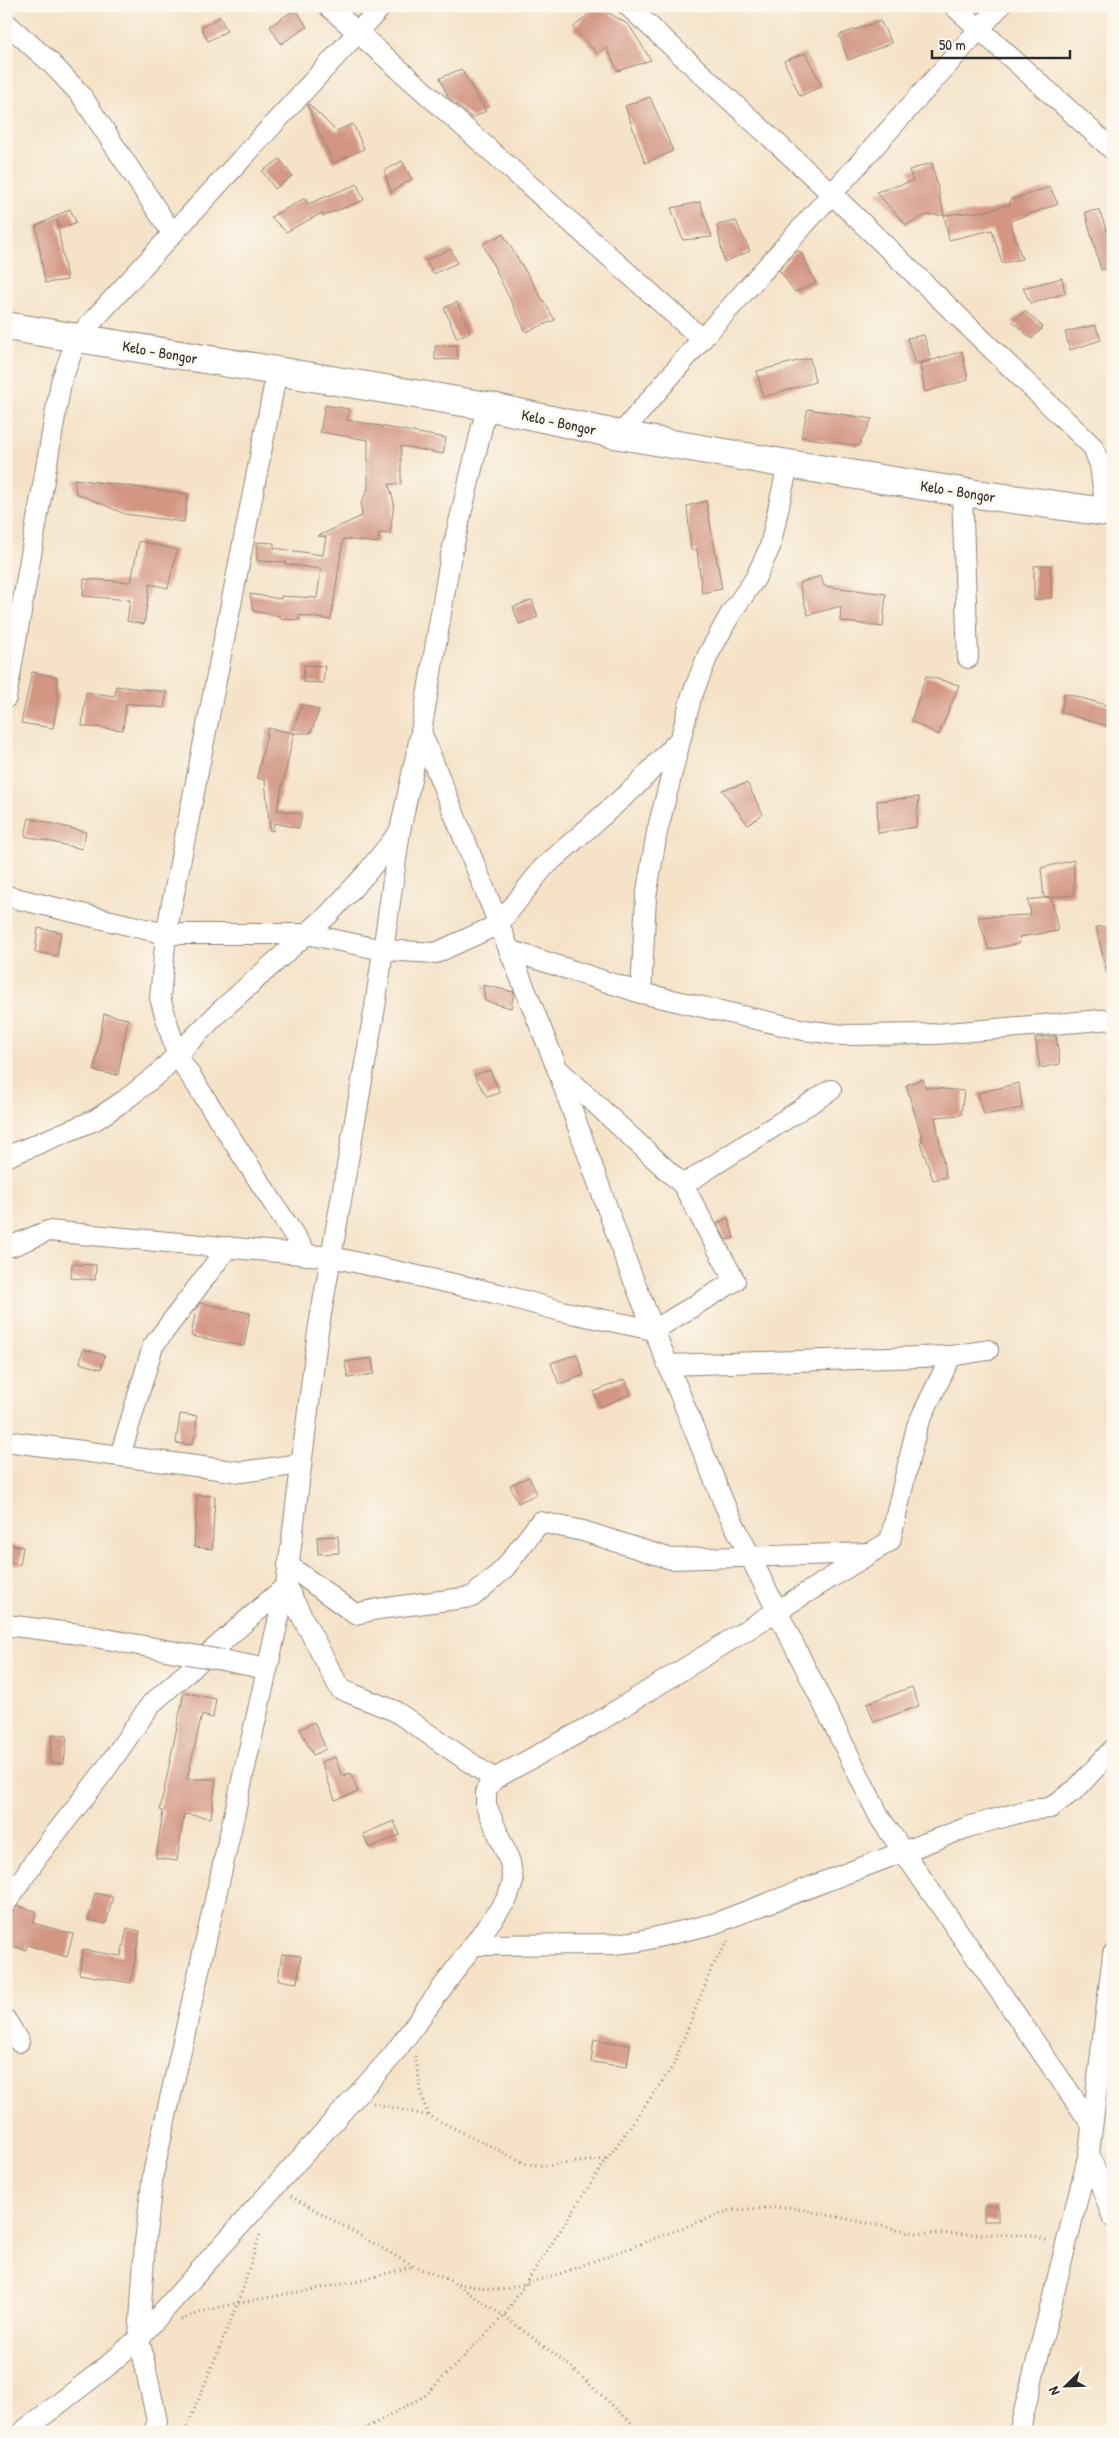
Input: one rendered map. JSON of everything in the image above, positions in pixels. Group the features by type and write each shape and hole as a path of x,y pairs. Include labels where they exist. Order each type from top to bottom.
{"highway":[{"name":"Kelo - Bongor","path":"6,326 487,406 620,435 788,464 962,492 1110,512"}],"street":[{"path":"328,6 702,339"},
{"path":"6,698 61,382 77,338 382,6"},
{"path":"628,6 832,194 1093,447 1100,465 1110,512"},
{"path":"954,6 1113,150"},
{"path":"620,435 702,339 1000,6"},
{"path":"6,24 50,62 82,95 172,233"},
{"path":"277,371 166,934 160,998 178,1055 307,1254"},
{"path":"155,2432 157,2421 138,2338 144,2252 153,2174 286,1586 318,1331 383,950 400,831 421,732 450,560 487,406"},
{"path":"641,993 646,897 657,832 691,698 708,654 731,613 755,579 770,547 788,464"},
{"path":"962,492 968,658"},
{"path":"421,732 557,1068 628,1266 725,1506 847,1755 880,1818 1092,2124"},
{"path":"6,896 166,934 306,934 383,950 436,954 499,924 544,868 636,786 680,739"},
{"path":"6,1156 95,1120 125,1100 178,1055 219,1012 306,934 365,875 400,831"},
{"path":"509,950 641,993 804,1030 843,1035 936,1034 1113,1019"},
{"path":"6,1245 12,1246 48,1231 332,1256 499,1294 561,1311 654,1330 735,1281 683,1185 557,1068"},
{"path":"683,1185 831,1090"},
{"path":"120,1456 153,1346 228,1247"},
{"path":"668,1365 951,1356 988,1350"},
{"path":"22,2432 105,2368 138,2338 394,2055 474,1945 507,1899 513,1882 510,1862 486,1805 486,1790 494,1779 598,1722 890,1542 917,1426 951,1356"},
{"path":"6,1441 241,1472 301,1464"},
{"path":"288,1564 355,1614 378,1609 472,1597 504,1569 540,1522 583,1531 671,1559 870,1553"},
{"path":"286,1586 340,1688 395,1711 494,1779"},
{"path":"6,1902 38,1856 104,1773 151,1704 286,1586"},
{"path":"6,1625 79,1634 267,1669"},
{"path":"474,1945 614,1944 687,1932 713,1924 971,1826 1029,1810 1050,1808 1058,1804 1090,1776 1113,1749"},
{"path":"1019,2432 1089,2153 1113,1954"},
{"path":"6,2020 19,2042"},
{"path":"1089,2153 1113,2218"}],"path":[{"path":"359,2432 426,2395 504,2316 607,2159 673,2066 712,1967 734,1932"},
{"path":"411,2031 422,2098 429,2116"},
{"path":"354,2098 429,2116 528,2164 545,2166 607,2159"},
{"path":"275,2186 412,2266 455,2284 504,2316 570,2366 641,2432"},
{"path":"455,2284 500,2290 525,2284 562,2273 730,2210 789,2207 916,2233 1033,2235 1065,2247"},
{"path":"185,2432 238,2303 261,2228"},
{"path":"180,2321 204,2311 359,2281 412,2266"}],"building":[{"path":"597,6 629,25 651,60 618,71 606,47 598,54 573,28"},
{"path":"296,9 307,27 281,44 270,26"},
{"path":"220,17 227,31 208,41 201,27"},
{"path":"880,21 892,43 848,60 839,35"},
{"path":"805,53 822,86 800,96 784,61"},
{"path":"461,69 486,111 472,118 448,97 440,78"},
{"path":"650,97 673,151 645,163 625,106"},
{"path":"309,104 336,131 353,124 364,149 333,163 307,105"},
{"path":"280,159 292,176 275,189 262,171"},
{"path":"402,161 412,179 391,192 384,171"},
{"path":"932,163 944,215 926,215 906,225 876,192 913,181 909,170"},
{"path":"357,184 364,200 323,216 322,213 286,232 271,217 305,198 308,204"},
{"path":"1050,187 1058,204 1010,221 1022,259 1002,263 992,230 949,240 944,215 986,211 1011,204 1010,200"},
{"path":"700,202 712,237 683,240 671,208"},
{"path":"70,209 76,222 61,229 57,220 67,280 45,283 36,226"},
{"path":"1099,210 1113,247 1113,268 1101,270 1085,212"},
{"path":"736,221 750,251 724,262 717,225"},
{"path":"503,234 555,320 526,332 483,244"},
{"path":"451,249 457,263 433,274 426,260"},
{"path":"800,251 816,283 795,292 779,270 795,252"},
{"path":"1062,278 1065,293 1031,304 1023,288"},
{"path":"457,302 470,332 457,338 444,308"},
{"path":"1025,311 1043,327 1032,339 1012,321"},
{"path":"1095,325 1101,340 1070,350 1065,332"},
{"path":"924,335 931,360 915,364 907,338"},
{"path":"457,345 458,359 435,360 435,346"},
{"path":"962,351 968,380 925,392 920,364"},
{"path":"810,358 815,382 763,397 757,371"},
{"path":"325,405 349,409 347,420 446,438 443,454 401,446 401,484 389,484 394,503 390,534 379,533 378,543 343,539 331,620 299,615 299,620 280,619 280,616 253,611 250,594 281,599 281,596 317,598 321,569 285,564 286,562 257,561 257,542 274,543 274,548 323,555 326,537 318,536 362,516 361,503 368,488 368,440 320,432"},
{"path":"808,409 872,419 859,446 801,437"},
{"path":"74,479 188,494 184,522 125,514 76,493"},
{"path":"706,501 722,589 702,593 697,549 691,550 687,506"},
{"path":"139,541 177,550 168,588 150,584 144,624 127,621 130,600 83,596 84,579 131,582"},
{"path":"1050,565 1052,598 1034,600 1034,566"},
{"path":"821,576 824,586 886,594 883,627 840,621 841,606 808,615 799,583"},
{"path":"532,600 538,617 519,624 513,607"},
{"path":"304,665 325,666 323,683 303,682"},
{"path":"32,672 57,677 57,692 59,692 53,728 21,723"},
{"path":"926,676 959,685 939,735 911,721"},
{"path":"116,686 167,692 164,708 126,703 123,730 82,726 86,692 115,696"},
{"path":"1064,693 1113,707 1113,728 1061,712"},
{"path":"302,704 319,710 311,733 292,733"},
{"path":"268,728 294,733 277,810 302,814 299,828 274,823 273,831 270,830 265,780 257,778"},
{"path":"747,783 763,814 748,825 722,790"},
{"path":"919,797 916,827 878,833 877,801"},
{"path":"29,818 86,832 82,849 25,836"},
{"path":"1074,860 1074,895 1044,898 1041,868"},
{"path":"1051,897 1058,931 1019,937 1020,943 989,950 978,917 1031,915 1028,900"},
{"path":"1096,927 1113,927 1113,973 1107,974"},
{"path":"38,928 61,932 57,956 35,952"},
{"path":"483,985 514,992 511,1008 485,1001"},
{"path":"104,1014 128,1019 118,1075 94,1071"},
{"path":"1056,1036 1060,1064 1040,1068 1035,1038"},
{"path":"490,1070 500,1093 487,1097 474,1075"},
{"path":"923,1079 925,1087 964,1091 961,1115 935,1117 946,1177 933,1180 920,1142 923,1141 906,1085"},
{"path":"1019,1083 1022,1108 984,1115 978,1093"},
{"path":"728,1217 734,1238 726,1240 717,1224"},
{"path":"72,1264 96,1265 95,1280 71,1278"},
{"path":"200,1303 250,1313 244,1346 191,1336 196,1309"},
{"path":"83,1349 105,1355 101,1369 80,1363"},
{"path":"577,1354 584,1375 559,1384 551,1363"},
{"path":"372,1358 374,1374 348,1378 345,1362"},
{"path":"625,1379 631,1394 600,1407 594,1392"},
{"path":"180,1414 197,1416 195,1436 191,1445 176,1443"},
{"path":"529,1477 537,1494 518,1503 510,1485"},
{"path":"197,1495 215,1496 212,1549 194,1547"},
{"path":"338,1536 339,1553 318,1554 317,1537"},
{"path":"6,1544 23,1547 20,1565 6,1562"},
{"path":"912,1687 919,1706 874,1722 867,1703"},
{"path":"184,1692 216,1699 213,1718 202,1715 187,1779 216,1779 211,1818 184,1814 177,1861 156,1858 163,1811 160,1810"},
{"path":"314,1722 326,1749 313,1755 300,1729"},
{"path":"53,1734 67,1736 64,1764 49,1762"},
{"path":"335,1757 342,1776 351,1773 358,1792 335,1800 321,1762"},
{"path":"394,1821 400,1835 369,1848 363,1834"},
{"path":"95,1893 113,1897 106,1924 88,1920"},
{"path":"18,1906 36,1911 33,1923 73,1934 67,1957 27,1945 26,1950 6,1944 6,1923 9,1914"},
{"path":"127,1928 140,1931 131,1983 79,1974 83,1950 121,1956"},
{"path":"282,1954 301,1956 297,1983 278,1980"},
{"path":"594,2039 630,2045 627,2067 591,2062"},
{"path":"984,2206 998,2206 998,2221 984,2221"}]}
